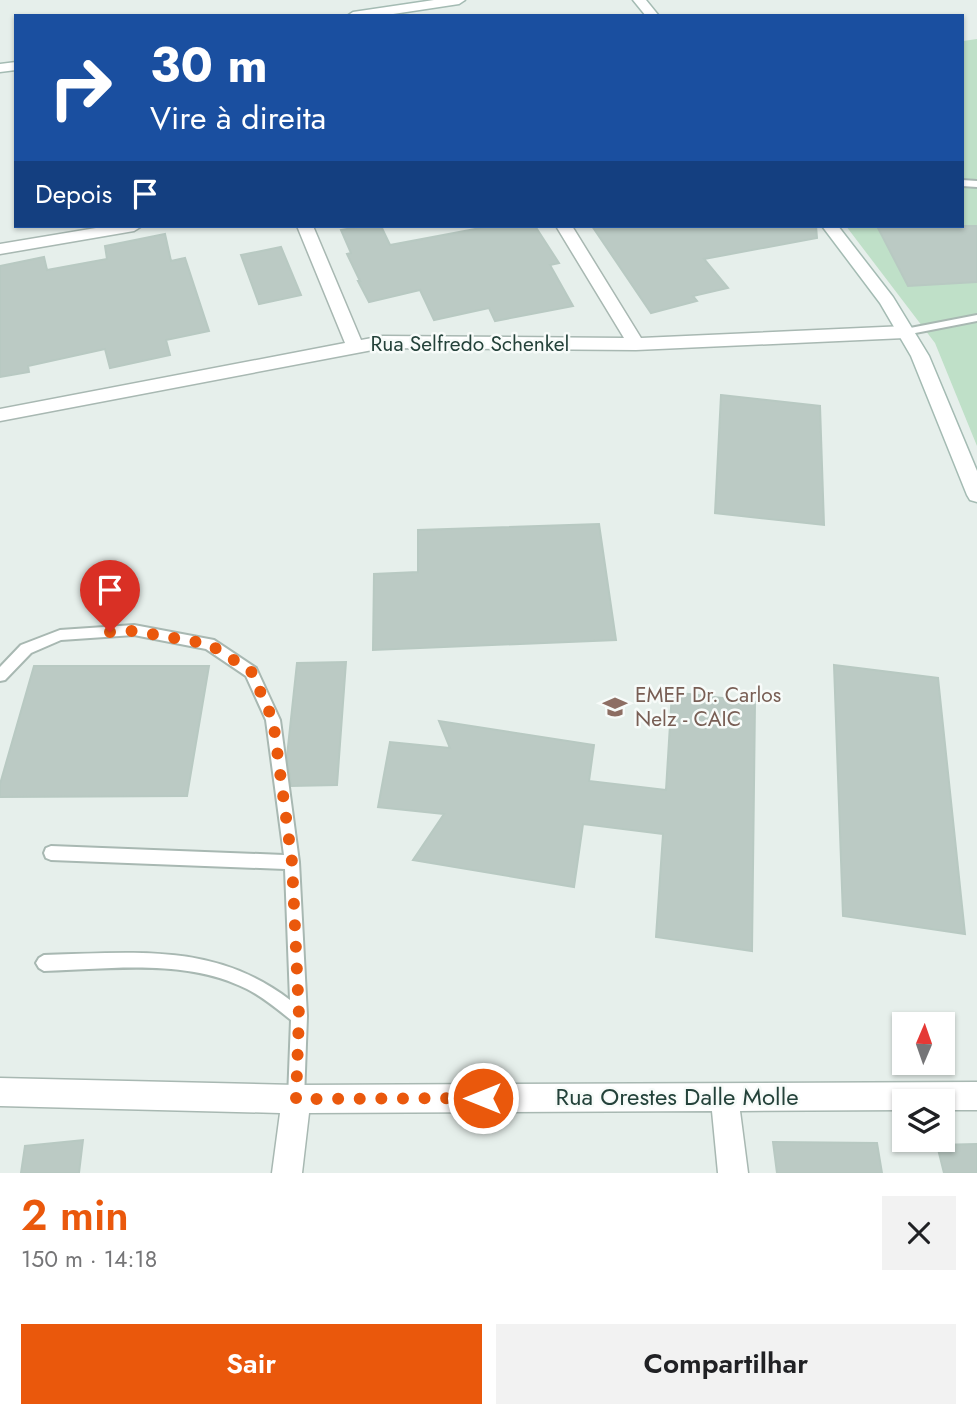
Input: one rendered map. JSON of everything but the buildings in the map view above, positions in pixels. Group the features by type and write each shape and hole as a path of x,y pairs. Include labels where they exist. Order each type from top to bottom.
{"street":[{"path":"366,14 459,0"},
{"path":"639,0 651,14"},
{"path":"0,249 122,228"},
{"path":"307,228 355,346"},
{"path":"565,228 636,344"},
{"path":"832,228 867,272 920,356 977,495"},
{"name":"Rua Selfredo Schenkel","path":"0,415 383,342 636,344 905,332"},
{"name":"Rua Orestes Dalle Molle","path":"0,1092 296,1099 977,1096"},
{"path":"724,1096 733,1173"},
{"path":"287,1173 296,1099"}],"lane":[{"path":"905,332 977,318"},
{"path":"0,676 26,649 60,635 134,631 209,644 251,671 273,720 292,862 299,1016 296,1099"},
{"path":"51,853 292,862"},
{"path":"44,963 165,961 212,967 249,981 299,1016"}],"green space":[{"path":"977,39 977,446 935,343 848,228 964,228 964,41"}],"place":[{"name":"EMEF Dr. Carlos Nelz - CAIC","path":"615,707"}],"route":[{"path":"110,632 134,631 209,644 251,671 273,720 292,862 299,1016 296,1099 483,1098"}]}
